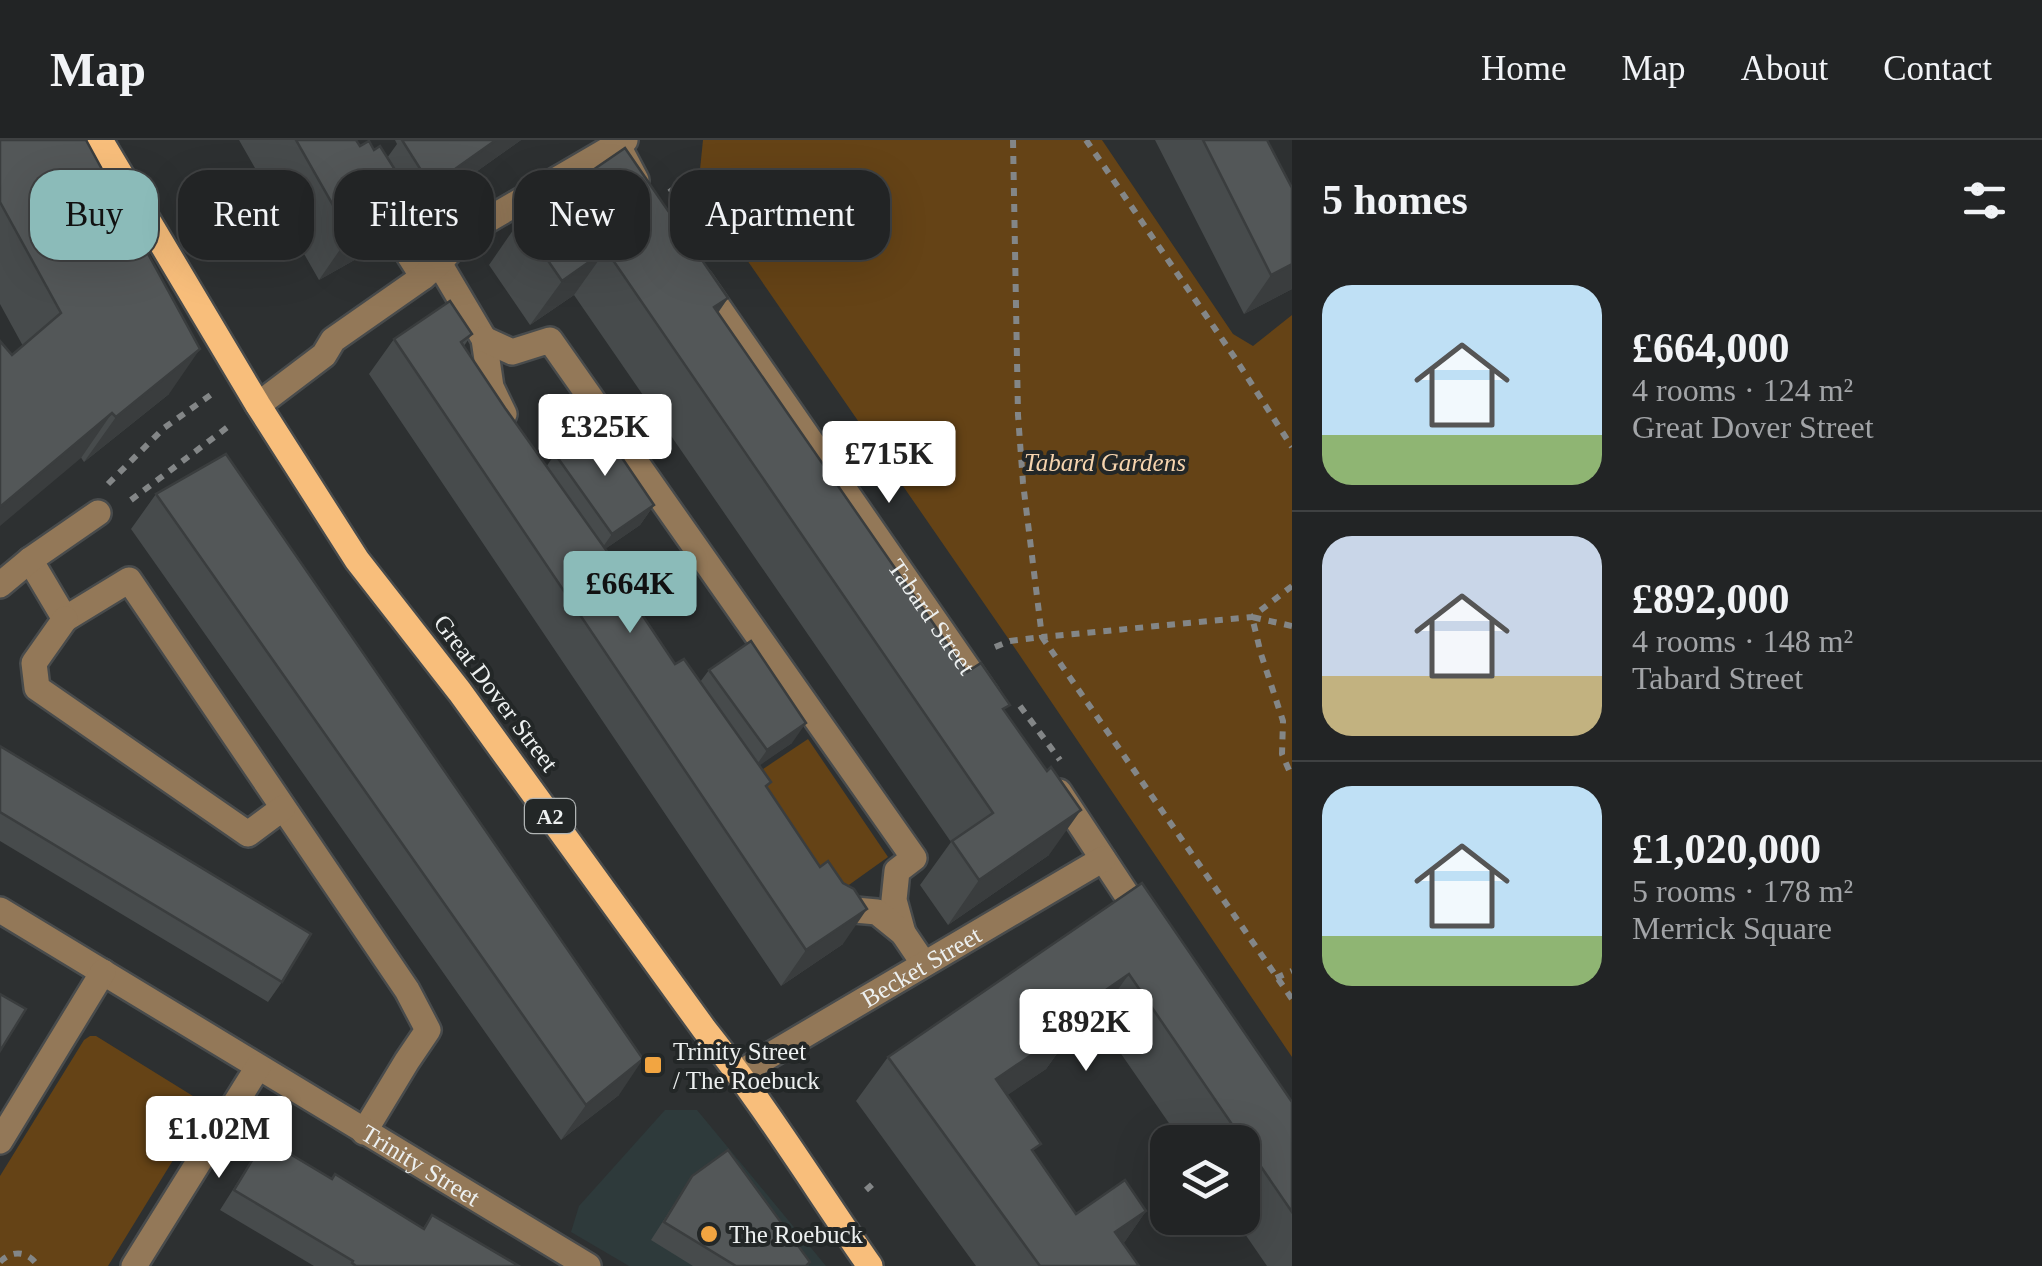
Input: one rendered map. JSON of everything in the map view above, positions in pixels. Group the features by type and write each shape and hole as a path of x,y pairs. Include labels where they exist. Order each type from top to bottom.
{"main road":[{"name":"Great Dover Street","path":"100,140 258,405 357,560 460,692 740,1074 870,1266"}],"street":[{"path":"258,405 324,355 333,340 431,270 466,232 619,141 632,170"},
{"path":"423,260 484,339 512,352 550,340 560,354 914,858 897,871 894,900 903,933"},
{"name":"Tabard Street","path":"686,262 996,710"},
{"path":"484,339 492,387 504,414 493,434 505,450"},
{"path":"0,585 98,512"},
{"path":"30,560 65,619"},
{"path":"283,808 248,834 37,688 34,663 65,619 129,580 407,990 428,1030 364,1132"},
{"path":"1038,771 1065,799 1156,939"},
{"name":"Becket Street","path":"740,1074 1102,859"},
{"path":"820,892 831,908 878,912 903,933 924,964"},
{"name":"Trinity Street","path":"0,910 588,1266"},
{"path":"0,1141 103,972"},
{"path":"134,1266 258,1068"}],"path":[{"path":"1013,140 1018,415 1042,637 1292,999"},
{"path":"1086,140 1236,358 1292,447"},
{"path":"98,512 106,486 164,428 193,407"},
{"path":"98,512 122,506 214,438"},
{"path":"1252,617 1292,586"},
{"path":"1252,617 1283,721 1282,754 1292,777"},
{"path":"1001,645 1042,637 1252,617 1292,626"},
{"path":"1276,978 1292,971"},
{"path":"866,1190 876,1182"},
{"path":"0,1262 17,1253 31,1257 38,1266"}],"shaded area":[{"path":"665,1110 697,1110 826,1266 629,1266 571,1232 579,1206"}],"green space":[{"name":"Tabard Gardens","path":"703,140 1102,140 1233,334 1253,346 1292,315 1292,1057 747,260 890,260 890,170 700,170"},
{"path":"808,739 888,857 839,892 754,775"},
{"path":"90,1036 96,1036 201,1101 202,1113 108,1266 0,1266 0,1176"}],"building":[{"path":"0,140 86,140 102,170 30,170 30,257 0,202"},
{"path":"296,140 356,140 360,146 369,141 374,150 380,146 395,170 334,170 334,207"},
{"path":"402,140 496,140 454,170 421,170"},
{"path":"1203,140 1267,140 1292,188 1292,264 1271,275"},
{"path":"625,148 640,170 593,170"},
{"path":"650,184 670,214 670,260 702,260 728,298 714,307 967,672 981,663 1010,705 1003,709 1047,771 1051,767 1081,810 979,880 952,841 993,813 613,260 650,260"},
{"path":"32,260 151,260 200,349 116,417 112,413 0,507 0,341 12,355 61,313"},
{"path":"548,260 592,260 562,281"},
{"path":"450,301 472,334 461,342 611,557 607,562 675,664 684,659 771,782 766,786 820,867 828,861 867,909 806,950 394,339"},
{"path":"599,424 654,505 612,534 555,454"},
{"path":"226,454 643,1059 586,1105 156,494"},
{"path":"751,641 806,723 767,750 709,670"},
{"path":"0,746 311,934 282,982 0,812"},
{"path":"1142,883 1292,1102 1292,1212 1260,1165 1260,1125 1232,1125 1129,974 1071,1014 1077,1024 996,1079 1041,1144 1032,1150 1076,1214 1125,1180 1146,1211 1115,1232 1139,1266 1040,1266 888,1057"},
{"path":"0,994 26,1009 0,1051"},
{"path":"265,1139 332,1179 335,1174 424,1229 432,1215 519,1266 356,1266 234,1190"},
{"path":"728,1150 810,1262 806,1266 736,1266 664,1222 692,1176"}],"place":[{"name":"Trinity Street / The Roebuck","path":"653,1065"},
{"name":"The Roebuck","path":"709,1234"}]}
